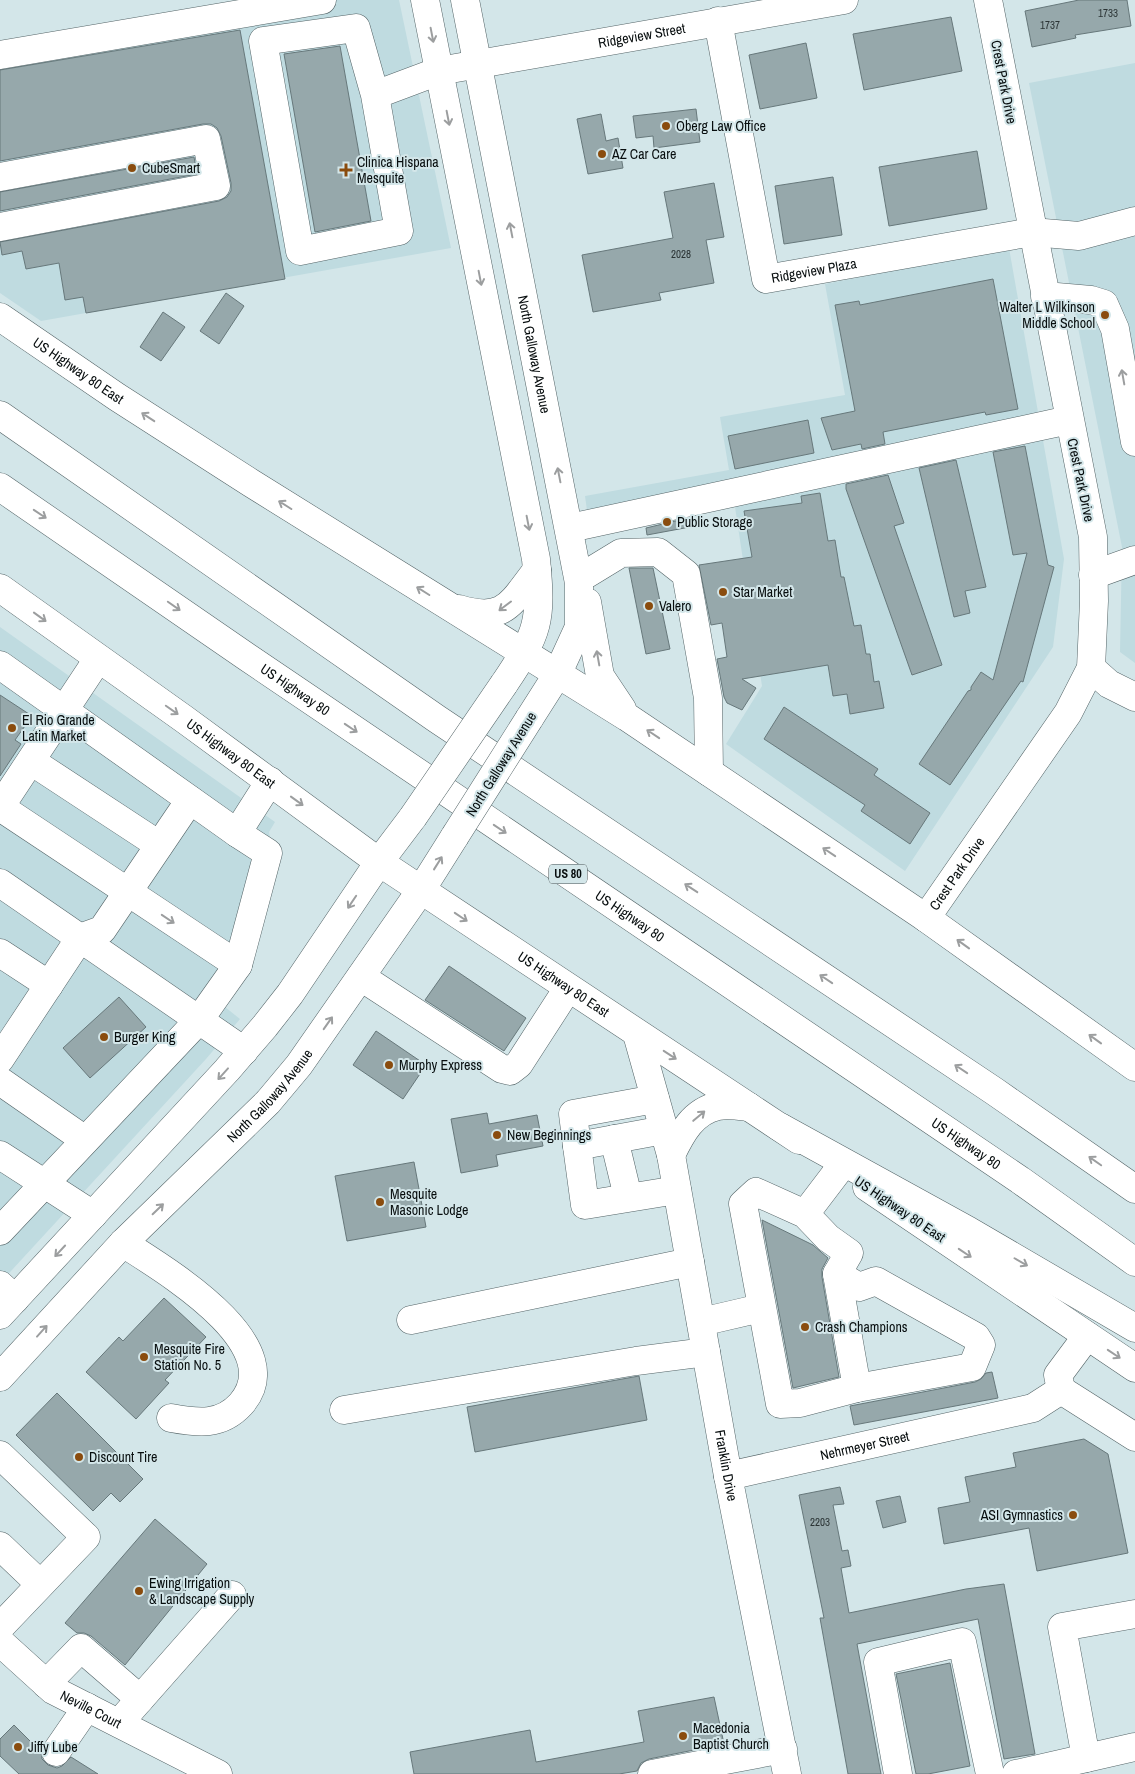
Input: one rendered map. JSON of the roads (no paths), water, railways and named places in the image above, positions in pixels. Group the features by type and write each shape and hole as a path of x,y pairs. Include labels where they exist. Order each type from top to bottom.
{"main road":[{"path":"0,55 322,0"},
{"path":"5,1300 93,1215 244,1051 290,994 379,862 413,817 524,654 539,615 537,570 425,0"},
{"name":"North Galloway Avenue","path":"0,1377 123,1243 268,1102 299,1065 421,890 557,675 579,627 578,568 465,0"},
{"name":"Ridgeview Street","path":"375,95 439,71 477,63 844,0"},
{"name":"Crest Park Drive","path":"926,918 1068,713 1091,668 1094,601 1093,537 1068,420 988,0"},
{"name":"Ridgeview Plaza","path":"718,21 766,279 1032,232"},
{"path":"356,28 375,95 399,231 300,251 262,41 356,28"},
{"path":"0,177 206,139 216,186 0,227"},
{"path":"1032,232 1079,236 1135,221"},
{"path":"1045,296 1091,300 1104,304 1115,329 1135,442"},
{"name":"US Highway 80 East","path":"0,317 117,397 557,675 627,716 926,918 1135,1067"},
{"path":"497,366 516,389 534,473 544,504 561,524 570,528 1068,420"},
{"path":"0,415 445,725 985,1085 1135,1189"},
{"name":"US Highway 80","path":"0,487 247,657 1020,1180 1135,1262"},
{"path":"627,716 600,676 592,619 578,568 621,553 658,552 686,574 708,698 709,772"},
{"path":"1093,575 1135,560"},
{"path":"446,605 481,615 491,615 506,607 537,570"},
{"name":"US Highway 80 East","path":"0,588 270,781 379,862 780,1127 1135,1368"},
{"path":"98,659 0,807 238,965"},
{"path":"0,665 63,712 237,833 268,852 238,965 199,1020 0,1231"},
{"path":"1091,668 1109,684 1135,697"},
{"path":"30,761 159,845"},
{"path":"237,833 270,781"},
{"path":"0,1059 9,1026 49,985 80,938 102,930 190,800"},
{"path":"0,883 244,1051"},
{"path":"0,953 49,985"},
{"path":"361,977 502,1069 510,1070 519,1064 568,988"},
{"name":"Franklin Drive","path":"637,1034 668,1142 678,1190 728,1476 785,1762"},
{"path":"0,1081 85,1140"},
{"path":"655,1099 573,1114 585,1205 678,1190"},
{"path":"577,1146 614,1139 668,1142 704,1111 719,1106 749,1107"},
{"path":"780,1127 969,1231 1135,1328"},
{"path":"614,1139 628,1197"},
{"path":"0,1154 43,1185 93,1215 123,1243 176,1278 235,1331 249,1350 255,1373 249,1391 242,1403 234,1411 221,1420 207,1423 172,1418"},
{"path":"805,1214 840,1168"},
{"path":"837,1274 859,1287 876,1281 976,1337 980,1345 972,1367 857,1388 800,1403 780,1404 743,1204 756,1192 805,1214 828,1238 848,1252 837,1274 857,1388"},
{"path":"411,1320 690,1262"},
{"path":"701,1322 761,1308"},
{"path":"1087,1336 1058,1375 1061,1390 1135,1437"},
{"path":"344,1410 636,1361 706,1352"},
{"name":"Nehrmeyer Street","path":"728,1476 1001,1413 1033,1408 1061,1390"},
{"path":"0,1627 86,1537 2,1460"},
{"path":"0,1546 40,1584"},
{"path":"120,1723 232,1595"},
{"path":"1086,1758 1062,1627 1135,1614"},
{"name":"Neville Court","path":"0,1642 46,1684 120,1723 189,1767 218,1774"},
{"path":"898,1774 878,1662 962,1642 990,1774"},
{"path":"46,1684 81,1648 140,1699"},
{"path":"56,1752 87,1707"},
{"path":"1016,1774 1135,1747"},
{"path":"652,1774 785,1762"}],"place":[{"name":"Oberg Law Office","path":"666,126"},
{"name":"AZ Car Care","path":"602,154"},
{"name":"CubeSmart","path":"132,168"},
{"name":"Clinica Hispana Mesquite","path":"346,170"},
{"name":"Walter L Wilkinson Middle School","path":"1105,315"},
{"name":"Public Storage","path":"667,522"},
{"name":"Star Market","path":"723,592"},
{"name":"Valero","path":"649,606"},
{"name":"El Rio Grande Latin Market","path":"12,728"},
{"name":"Burger King","path":"104,1037"},
{"name":"Murphy Express","path":"389,1065"},
{"name":"New Beginnings","path":"497,1135"},
{"name":"Mesquite Masonic Lodge","path":"380,1202"},
{"name":"Crash Champions","path":"805,1327"},
{"name":"Mesquite Fire Station No. 5","path":"144,1357"},
{"name":"Discount Tire","path":"79,1457"},
{"name":"ASI Gymnastics","path":"1073,1515"},
{"name":"Ewing Irrigation & Landscape Supply","path":"139,1591"},
{"name":"Macedonia Baptist Church","path":"683,1736"},
{"name":"Jiffy Lube","path":"18,1747"}]}
